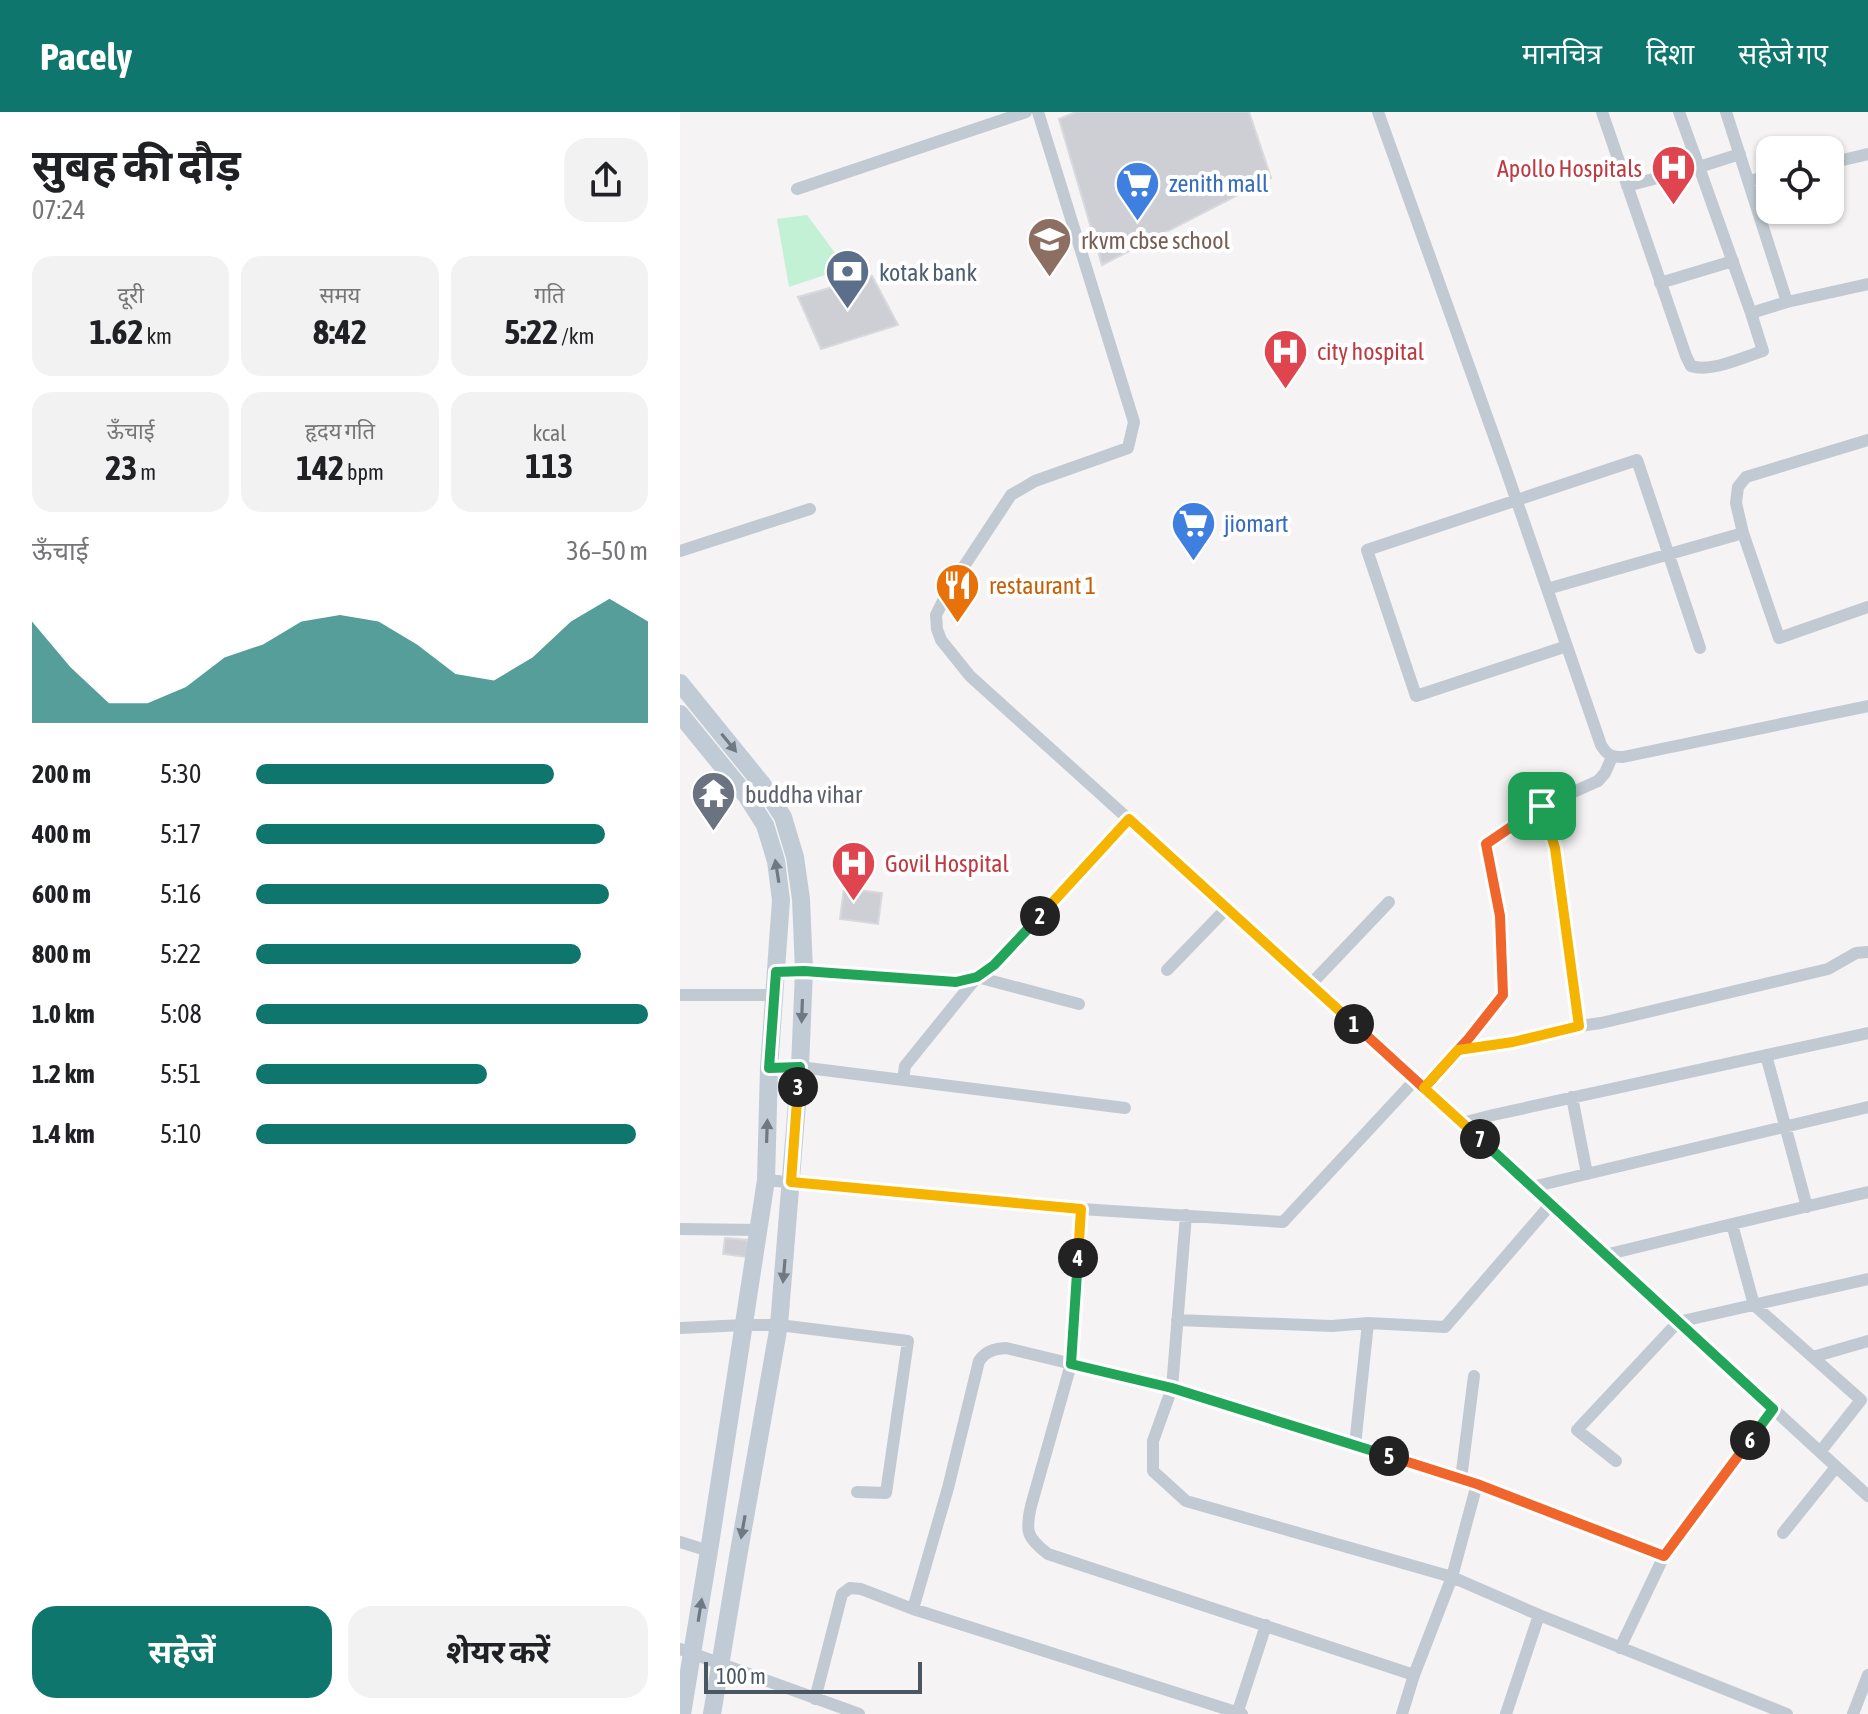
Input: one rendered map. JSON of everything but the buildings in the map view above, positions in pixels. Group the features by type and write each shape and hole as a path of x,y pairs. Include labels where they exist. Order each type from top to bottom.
{"main road":[{"path":"680,683 762,784 783,817 795,857 799,885 804,971 800,1067 779,1325 712,1714"},
{"path":"680,714 746,795 765,825 776,861 781,900 769,1068 766,1180 709,1551 686,1652 682,1714"}],"street":[{"path":"797,189 1026,112"},
{"path":"1038,112 1134,422 1128,448 1035,481 1011,495 949,589 936,615 941,640 970,676 1868,1495"},
{"path":"1378,112 1606,753 1612,757 1623,757 1868,706"},
{"path":"1602,112 1686,356 1691,366 1709,368 1763,351 1679,112"},
{"path":"1726,112 1787,302"},
{"path":"1627,186 1740,154"},
{"path":"1844,160 1868,154"},
{"path":"1749,181 1756,179"},
{"path":"1660,283 1733,261"},
{"path":"1751,313 1868,284"},
{"path":"1868,440 1746,477 1738,487 1736,503 1743,533 1779,638 1868,607"},
{"path":"1567,646 1416,696 1367,550 1637,460 1700,648"},
{"path":"680,551 810,509"},
{"path":"1547,589 1743,533"},
{"path":"766,1180 1081,1209 1283,1222 1458,1050 1503,995 1500,916 1486,844 1542,806 1598,781 1612,757"},
{"path":"1542,806 1555,848 1579,1026"},
{"path":"903,1080 905,1066 977,977 994,965 1129,819"},
{"path":"1311,984 1389,902"},
{"path":"1167,970 1227,908"},
{"path":"1458,1050 1601,1023 1828,969 1856,953 1868,952"},
{"path":"776,972 804,971 956,982 977,977 1079,1004"},
{"path":"680,995 775,995"},
{"path":"1462,1123 1868,1033"},
{"path":"1766,1055 1807,1207"},
{"path":"769,1068 800,1067 1125,1108"},
{"path":"1572,1097 1587,1174"},
{"path":"1532,1187 1868,1107"},
{"path":"1605,1255 1868,1192"},
{"path":"1177,1320 1445,1327 1551,1204"},
{"path":"1081,1209 1071,1364 1027,1523 1032,1542 1048,1554 1414,1675"},
{"path":"1186,1215 1172,1388 1153,1441 1153,1471 1186,1501 1452,1577 1758,1709 1787,1714"},
{"path":"1732,1224 1754,1305 1861,1400 1820,1452"},
{"path":"680,1229 759,1230"},
{"path":"1616,1461 1577,1430 1678,1322 1868,1279"},
{"path":"1355,1445 1368,1323"},
{"path":"680,1328 779,1325 908,1341 886,1493 857,1492"},
{"path":"1813,1357 1868,1341"},
{"path":"913,1609 948,1488 979,1361 994,1349 1006,1348 1172,1388 1355,1445 1477,1484 1664,1556"},
{"path":"1461,1479 1474,1376"},
{"path":"1620,1648 1664,1556 1773,1409"},
{"path":"1783,1533 1836,1467"},
{"path":"1402,1714 1452,1577 1477,1484"},
{"path":"680,1542 709,1551"},
{"path":"815,1699 842,1594 850,1588 861,1589 913,1609 1239,1713 1266,1625"},
{"path":"1506,1714 1539,1615"},
{"path":"686,1652 859,1714"},
{"path":"1853,1714 1868,1675"}],"green space":[{"path":"807,215 846,268 789,287 777,219"}],"place":[{"name":"Apollo Hospitals","path":"1673,207"},
{"name":"zenith mall","path":"1138,222"},
{"name":"rkvm cbse school","path":"1050,279"},
{"name":"kotak bank","path":"848,311"},
{"name":"city hospital","path":"1286,390"},
{"name":"jiomart","path":"1193,562"},
{"name":"restaurant 1","path":"958,624"},
{"name":"buddha vihar","path":"714,833"},
{"name":"Govil Hospital","path":"854,902"}],"route":[{"path":"1542,806 1486,844 1500,916 1503,995 1424,1088 1129,819 994,965 977,977 956,982 804,971 776,972 769,1068 800,1067 791,1182 1081,1209 1071,1364 1172,1388 1477,1484 1664,1556 1773,1409 1424,1088 1458,1050 1513,1042 1579,1026 1555,848 1542,806"}]}
